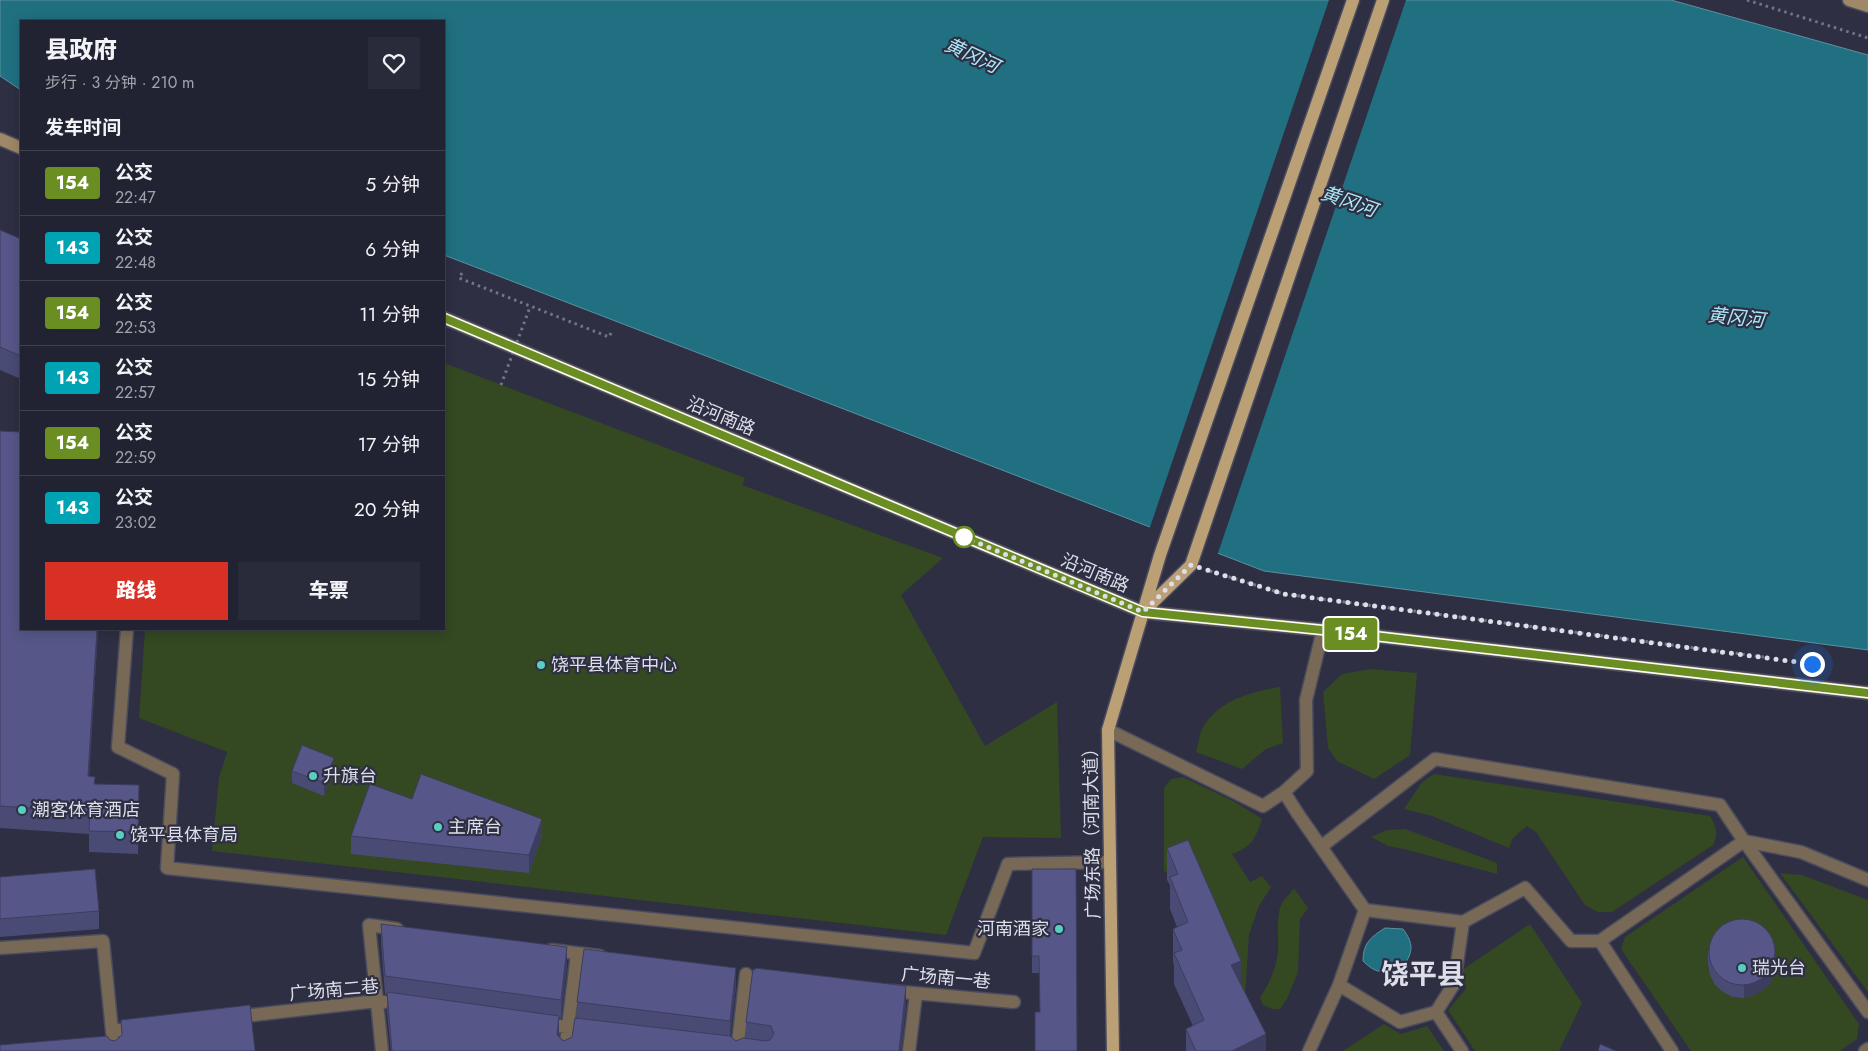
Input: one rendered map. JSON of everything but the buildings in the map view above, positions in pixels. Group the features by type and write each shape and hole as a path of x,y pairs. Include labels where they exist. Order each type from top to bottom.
{"main road":[{"name":"广场东路（河南大道）","path":"1113,1051 1108,730 1160,555 1353,0"},
{"path":"1143,612 1191,565 1383,0"},
{"path":"1849,0 1868,6"},
{"path":"0,140 20,148"},
{"name":"沿河南路","path":"445,318 1143,612 1322,630 1868,693"}],"street":[{"path":"127,630 118,746 173,774 168,868 974,953 1008,864 1110,862"},
{"path":"1108,730 1263,806 1284,792 1307,771 1306,700 1322,630"},
{"path":"1322,846 1435,759 1720,805 1868,1012"},
{"path":"1284,792 1366,910 1463,922 1526,888 1571,941 1600,941 1744,841 1801,852 1868,880"},
{"path":"1309,1051 1339,985 1366,910"},
{"path":"1339,985 1400,1022 1436,1012 1454,984 1463,922"},
{"path":"382,1051 369,925 409,930"},
{"path":"0,948 103,941 114,1051"},
{"path":"1600,941 1672,1051"},
{"path":"537,948 617,958"},
{"path":"565,1051 577,954"},
{"path":"737,1049 746,973"},
{"name":"广场南一巷","path":"878,990 1014,1002"},
{"path":"909,1051 916,994"},
{"name":"广场南二巷","path":"220,1019 378,1001 396,1004"},
{"path":"1436,1012 1462,1051"},
{"path":"530,1022 606,1032"},
{"path":"112,1031 151,1026"}],"path":[{"path":"1747,0 1868,38"},
{"path":"462,272 459,278 530,307 609,337 612,331"},
{"path":"501,385 530,307"},
{"path":"1191,565 1284,594 1770,658"}],"green space":[{"name":"饶平县体育中心","path":"445,363 745,478 742,485 943,558 901,595 985,746 1057,702 1061,838 983,837 946,935 212,851 219,777 227,752 139,718 145,630 445,630"},
{"path":"1370,669 1417,673 1410,755 1374,779 1337,761 1328,748 1323,692 1342,674"},
{"path":"1280,687 1283,743 1266,749 1242,769 1196,752 1202,729 1209,719 1226,704 1246,695"},
{"path":"1434,774 1710,816 1715,827 1716,837 1713,845 1612,912 1598,912 1585,905 1536,832 1527,826 1513,838 1509,848 1432,816 1404,809 1422,782"},
{"path":"1183,777 1235,802 1262,819 1252,841 1244,849 1232,854 1250,882 1262,876 1271,887 1259,906 1249,934 1245,997 1187,866 1164,872 1164,788 1171,779"},
{"path":"1405,829 1497,863 1497,874 1388,846 1371,837 1387,830"},
{"path":"1743,857 1859,1024 1857,1039 1840,1051 1691,1051 1621,949 1625,937"},
{"path":"1780,873 1802,875 1868,900 1868,992"},
{"path":"1294,888 1308,908 1300,919 1298,972 1287,999 1280,1009 1272,1009 1263,1005 1260,998 1276,963 1280,909 1283,901"},
{"path":"1530,924 1582,1003 1559,1051 1475,1051 1448,1010 1466,989 1462,970"},
{"path":"1384,1024 1401,1034 1427,1026 1444,1051 1343,1051"}],"water":[{"name":"黄冈河","path":"0,0 1671,0 1868,55 1868,650 1264,571 445,255 445,20 20,20 20,89 0,76"},
{"path":"1385,928 1403,929 1411,943 1411,952 1404,966 1382,972 1368,966 1363,961 1363,955 1369,941"}],"pier":[{"path":"1329,0 1406,0 1217,556 1149,530"}],"bus line":[{"name":"154","path":"445,318 1143,612 1322,630 1868,693"}],"place":[{"name":"饶平县体育中心","path":"541,665"},
{"name":"升旗台","path":"313,776"},
{"name":"潮客体育酒店","path":"22,810"},
{"name":"主席台","path":"438,827"},
{"name":"饶平县体育局","path":"120,835"},
{"name":"河南酒家","path":"1059,929"},
{"name":"瑞光台","path":"1742,968"}],"district":[{"name":"饶平县","path":"1423,974"}],"route":[{"path":"964,537 1143,612 1191,565 1284,594 1812,664"}]}
